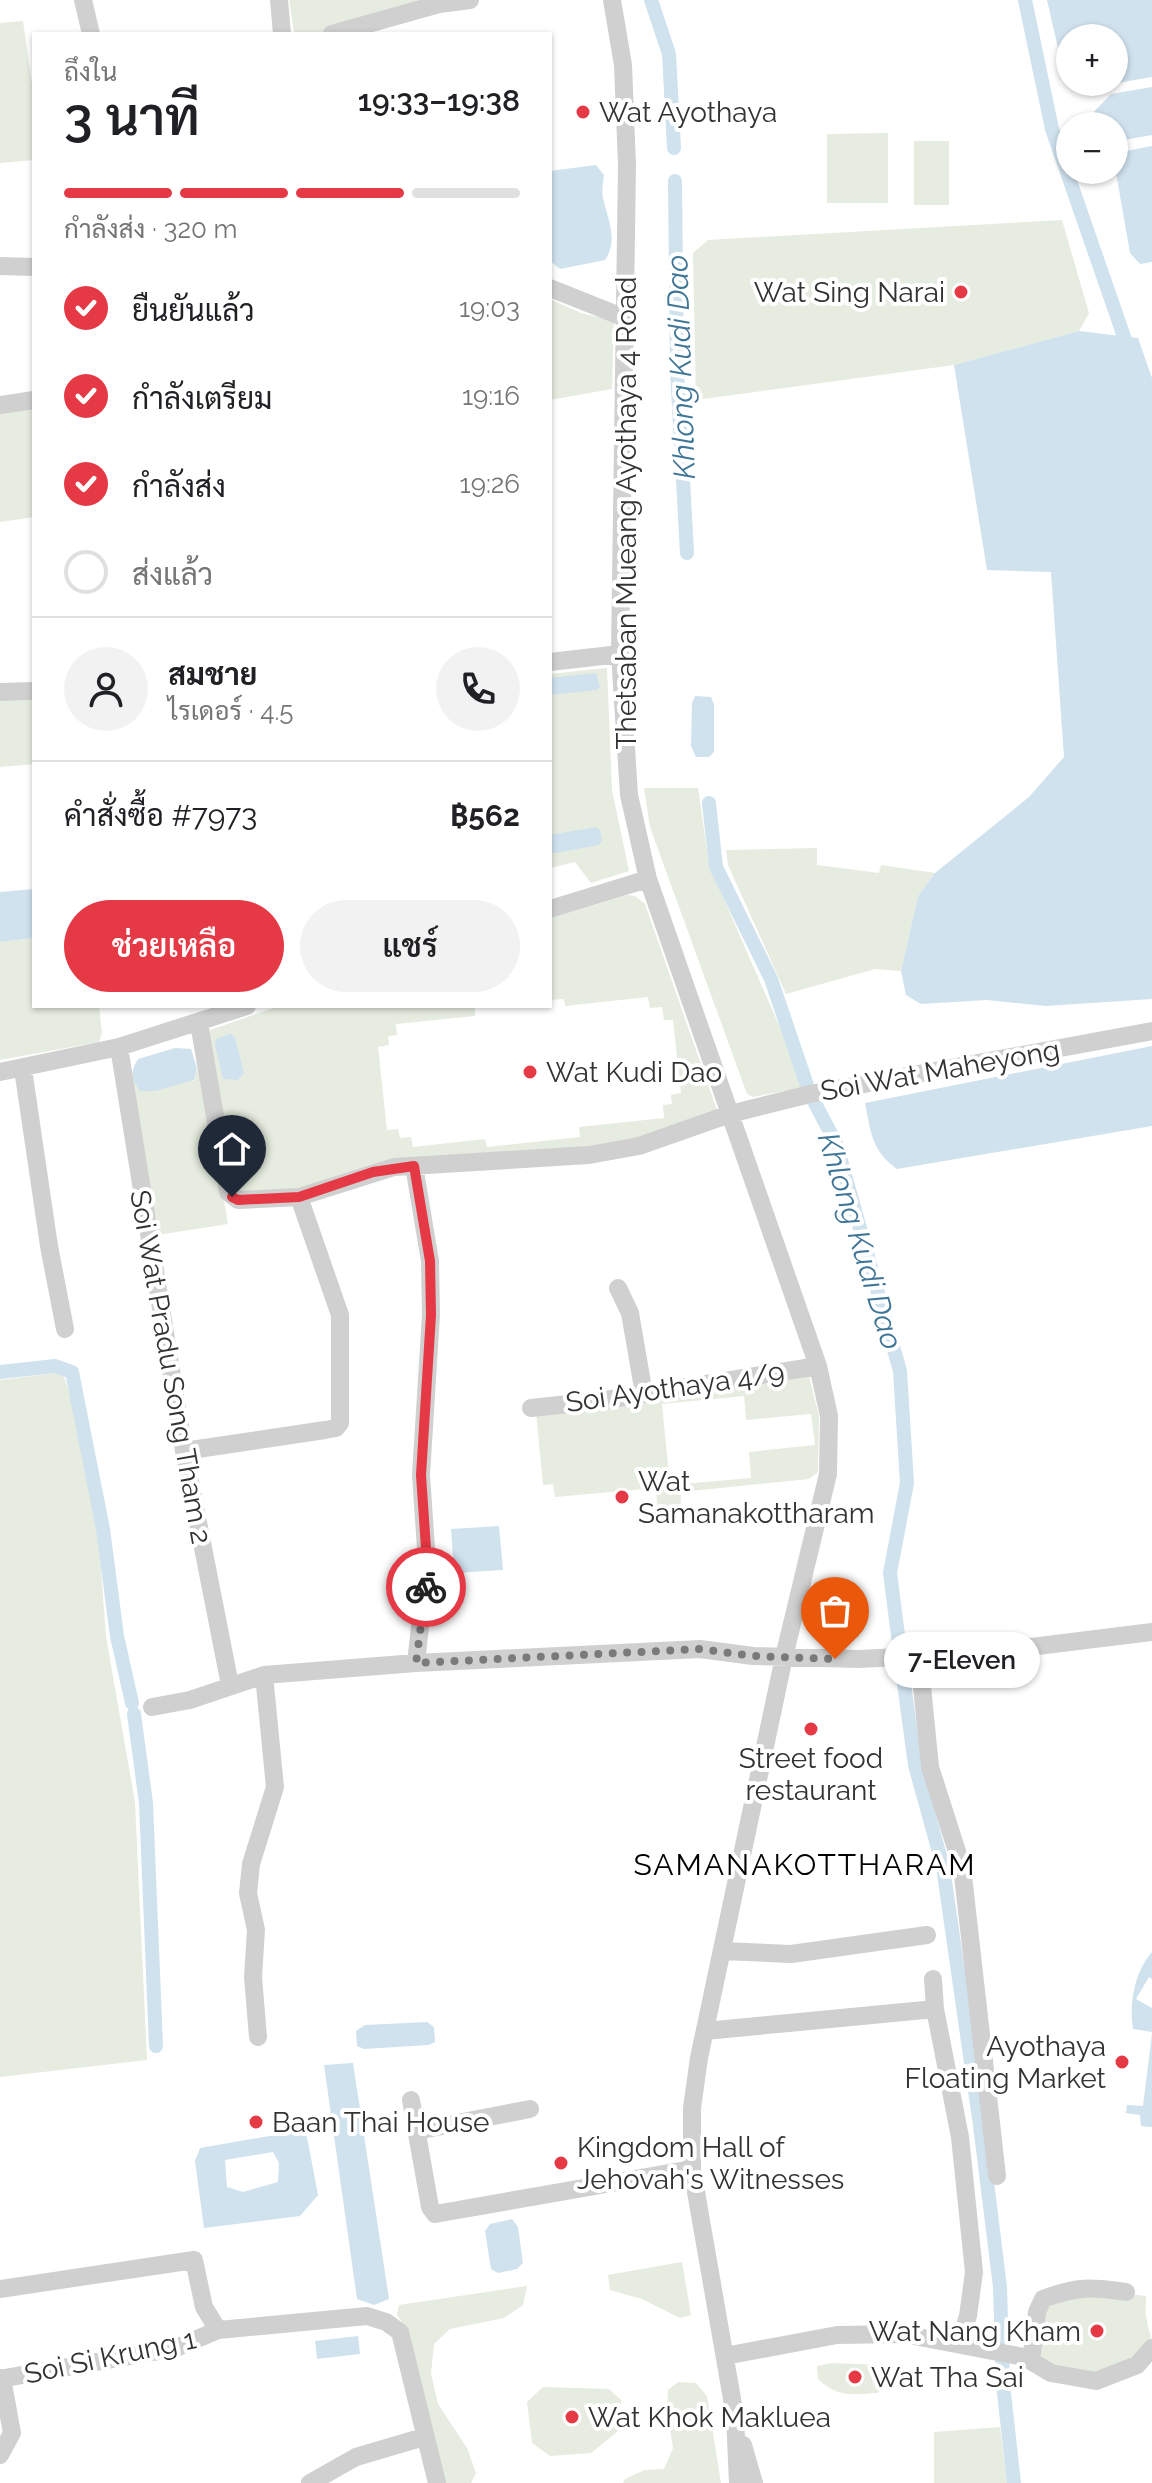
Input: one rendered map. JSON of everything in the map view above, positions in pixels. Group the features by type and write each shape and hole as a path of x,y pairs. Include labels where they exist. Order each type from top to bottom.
{"street":[{"path":"83,0 91,32"},
{"path":"279,0 282,32"},
{"path":"339,32 439,4 470,0"},
{"name":"Thetsaban Mueang Ayothaya 4 Road","path":"612,0 623,65 627,165 620,654 629,795 648,879 818,1366 829,1416 828,1474 784,1657 705,2031 692,2108 692,2169 735,2416 754,2483"},
{"path":"0,266 32,267"},
{"path":"552,289 625,318"},
{"path":"0,405 32,400"},
{"path":"552,662 620,654"},
{"path":"0,692 32,691"},
{"path":"552,908 648,879"},
{"path":"0,1072 119,1047 241,1008"},
{"name":"Soi Wat Maheyong","path":"199,1023 228,1192 238,1200 299,1197 373,1172 414,1166 589,1155 639,1146 709,1124 730,1114 810,1094 1152,1031"},
{"name":"Soi Wat Pradu Song Tham 2","path":"119,1047 184,1451 230,1685"},
{"path":"23,1069 49,1246 65,1329"},
{"path":"414,1166 430,1261 431,1315 421,1475 427,1563 416,1663"},
{"path":"184,1451 325,1430 336,1428 340,1423 340,1315 299,1197"},
{"path":"618,1288 630,1313 644,1394"},
{"name":"Soi Ayothaya 4/9","path":"531,1408 567,1406 818,1366"},
{"path":"152,1707 190,1700 264,1675 416,1663 700,1649 843,1659 919,1656 982,1653 1152,1632"},
{"path":"919,1656 930,1767 962,1867 997,2176"},
{"path":"258,2037 253,1977 256,1930 248,1893 251,1864 275,1787 264,1675"},
{"path":"722,1951 791,1954 927,1935"},
{"path":"933,1979 935,2009 960,2137 974,2272 964,2344"},
{"path":"705,2031 935,2009"},
{"path":"411,2100 430,2207 435,2214 692,2169"},
{"path":"416,2131 530,2109"},
{"path":"0,2289 194,2260 204,2307 218,2330"},
{"path":"1027,2359 1037,2312 1043,2299 1072,2288 1091,2287 1126,2292"},
{"name":"Soi Si Krung 1","path":"1,2378 176,2348 218,2330 367,2316 386,2322 400,2332 437,2483"},
{"path":"725,2356 837,2335 904,2334 1027,2359 1051,2373 1096,2381 1137,2365 1152,2348"},
{"path":"0,2455 12,2433 1,2378"},
{"name":"Thetsaban Mueang Ayothaya 4 Road","path":"735,2416 738,2483"},
{"path":"310,2483 356,2457 388,2445 424,2437"}],"shaded area":[{"path":"289,0 453,0 323,32 294,32"},
{"path":"23,21 32,84 32,160 0,163 0,23"},
{"path":"888,133 888,203 827,203 827,134"},
{"path":"914,141 949,141 949,205 914,205"},
{"path":"1062,220 1089,313 1079,331 954,365 696,400 693,253 708,240"},
{"path":"552,300 581,313 614,321 612,389 552,400"},
{"path":"32,407 32,517 0,522 0,412"},
{"path":"607,668 612,790 629,871 591,883 575,862 552,868 552,674"},
{"path":"32,700 32,764 0,767 0,701"},
{"path":"644,788 698,788 709,865 806,1087 753,1097 747,1094 650,827"},
{"path":"817,848 817,865 879,873 881,865 935,873 918,896 901,971 875,969 786,994 728,865 726,850"},
{"path":"627,895 635,896 645,904 718,1113 623,1145 410,1158 303,1190 235,1193 207,1037 210,1030 273,1008 475,1008 475,1016 396,1024 397,1035 388,1036 389,1045 378,1047 387,1130 398,1129 400,1138 411,1137 413,1147 485,1139 487,1147 580,1137 579,1127 664,1118 663,1105 672,1104 671,1095 681,1093 673,1020 664,1020 662,1007 650,1008 648,997 565,1006 564,999 552,1000 552,917"},
{"path":"32,938 32,1008 99,1008 102,1033 99,1042 0,1060 0,942"},
{"path":"197,1068 204,1083 228,1224 157,1235 132,1080 194,1081"},
{"path":"808,1372 819,1416 818,1472 809,1479 681,1492 680,1520 658,1524 656,1488 555,1497 553,1484 543,1485 535,1401","holes":["744,1396 746,1420 811,1414 815,1445 749,1452 751,1478 670,1485 662,1404"]},
{"path":"56,1373 64,1376 80,1429 98,1529 106,1637 135,1802 147,2060 0,2077 0,1380"},
{"path":"682,2262 691,2315 680,2318 642,2299 610,2290 608,2275"},
{"path":"527,2286 523,2305 504,2318 450,2329 434,2344 431,2374 438,2404 467,2448 476,2473 471,2483 444,2483 407,2329 397,2315 399,2305"},
{"path":"1081,2289 1146,2296 1152,2345 1147,2355 1124,2367 1080,2372 1056,2372 1040,2357 1043,2312 1054,2301"},
{"path":"832,2363 880,2365 886,2380 878,2393 839,2392 818,2379 817,2366"},
{"path":"678,2382 696,2383 707,2396 721,2483 623,2483 625,2479 645,2470 664,2469 673,2448 667,2410 668,2390"},
{"path":"543,2387 609,2389 621,2400 618,2431 591,2453 550,2456 532,2443 527,2402"},
{"path":"1000,2427 1007,2483 934,2483 934,2432"}],"water":[{"path":"1047,0 1152,0 1152,77 1128,81 1128,24 1056,24 1056,39"},
{"path":"1152,87 1152,135 1128,139 1128,112 1094,112 1109,96 1128,96 1128,91"},
{"path":"1152,146 1152,262 1140,264 1130,253 1118,184 1128,184 1128,151"},
{"path":"596,165 604,175 603,196 612,238 605,260 560,269 552,263 552,171"},
{"path":"1079,331 1138,338 1152,378 1152,999 1046,1006 987,1000 921,1004 906,995 901,971 918,896 935,873 1029,797 1064,757 1051,572 987,570 954,365"},
{"path":"596,673 600,687 597,690 552,695 552,678"},
{"path":"695,696 711,697 714,704 714,752 709,757 696,757 691,746 692,703"},
{"path":"596,827 600,830 602,841 599,845 552,854 552,835"},
{"path":"32,889 32,938 0,942 0,892"},
{"path":"230,1034 235,1037 244,1073 238,1080 223,1079 215,1044 216,1039"},
{"path":"1152,1046 1152,1126 897,1169 882,1155 874,1140 865,1103"},
{"path":"175,1048 191,1049 197,1068 194,1080 155,1091 140,1091 133,1075 138,1059"},
{"path":"499,1526 503,1570 454,1573 451,1529"},
{"path":"1152,1952 1152,1979 1149,1977 1136,1999 1152,2008 1152,2032 1133,2029 1132,2009 1137,1979"},
{"path":"427,2022 434,2027 435,2042 429,2045 364,2049 357,2046 356,2031 365,2025"},
{"path":"1152,2034 1152,2127 1141,2126 1140,2115 1126,2113 1127,2105 1143,2106"},
{"path":"353,2063 389,2299 374,2305 357,2299 324,2065"},
{"path":"298,2131 307,2137 318,2195 300,2216 204,2228 195,2161 200,2148","holes":["273,2152 279,2163 278,2182 243,2192 227,2187 225,2160"]},
{"path":"512,2219 518,2227 523,2263 517,2269 498,2273 491,2269 485,2231 490,2224"},
{"path":"358,2336 360,2354 317,2359 315,2341"}],"waterway":[{"name":"Khlong Kudi Dao","path":"651,0 669,54 674,148"},
{"path":"1025,0 1052,129 1130,354"},
{"name":"Khlong Kudi Dao","path":"675,181 677,370 687,553"},
{"name":"Khlong Kudi Dao","path":"709,803 716,867 771,979 810,1094 836,1143 900,1371 907,1483 890,1573 900,1651"},
{"path":"0,1372 55,1366 72,1372 103,1529 117,1636 132,1703"},
{"name":"Khlong Kudi Dao","path":"903,1676 915,1765 943,1867 980,2125 1000,2287 1003,2384 1014,2483"},
{"path":"134,1714 146,1803 156,2046"}],"way so far":[{"path":"426,1587 416,1663 700,1649 753,1656 835,1659"}],"place":[{"name":"Wat Ayothaya","path":"583,112"},
{"name":"Wat Sing Narai","path":"961,292"},
{"name":"Wat Kudi Dao","path":"530,1072"},
{"name":"Wat Samanakottharam","path":"622,1497"},
{"name":"7-Eleven","path":"835,1659"},
{"name":"Street food restaurant","path":"811,1729"},
{"name":"Ayothaya Floating Market","path":"1122,2062"},
{"name":"Baan Thai House","path":"256,2122"},
{"name":"Kingdom Hall of Jehovah's Witnesses","path":"561,2163"},
{"name":"Wat Nang Kham","path":"1097,2331"},
{"name":"Wat Tha Sai","path":"855,2377"},
{"name":"Wat Khok Makluea","path":"572,2417"}],"district":[{"name":"SAMANAKOTTHARAM","path":"805,1865"}],"route":[{"path":"232,1197 238,1200 299,1197 373,1172 414,1166 430,1261 431,1315 421,1475 426,1587"}]}
